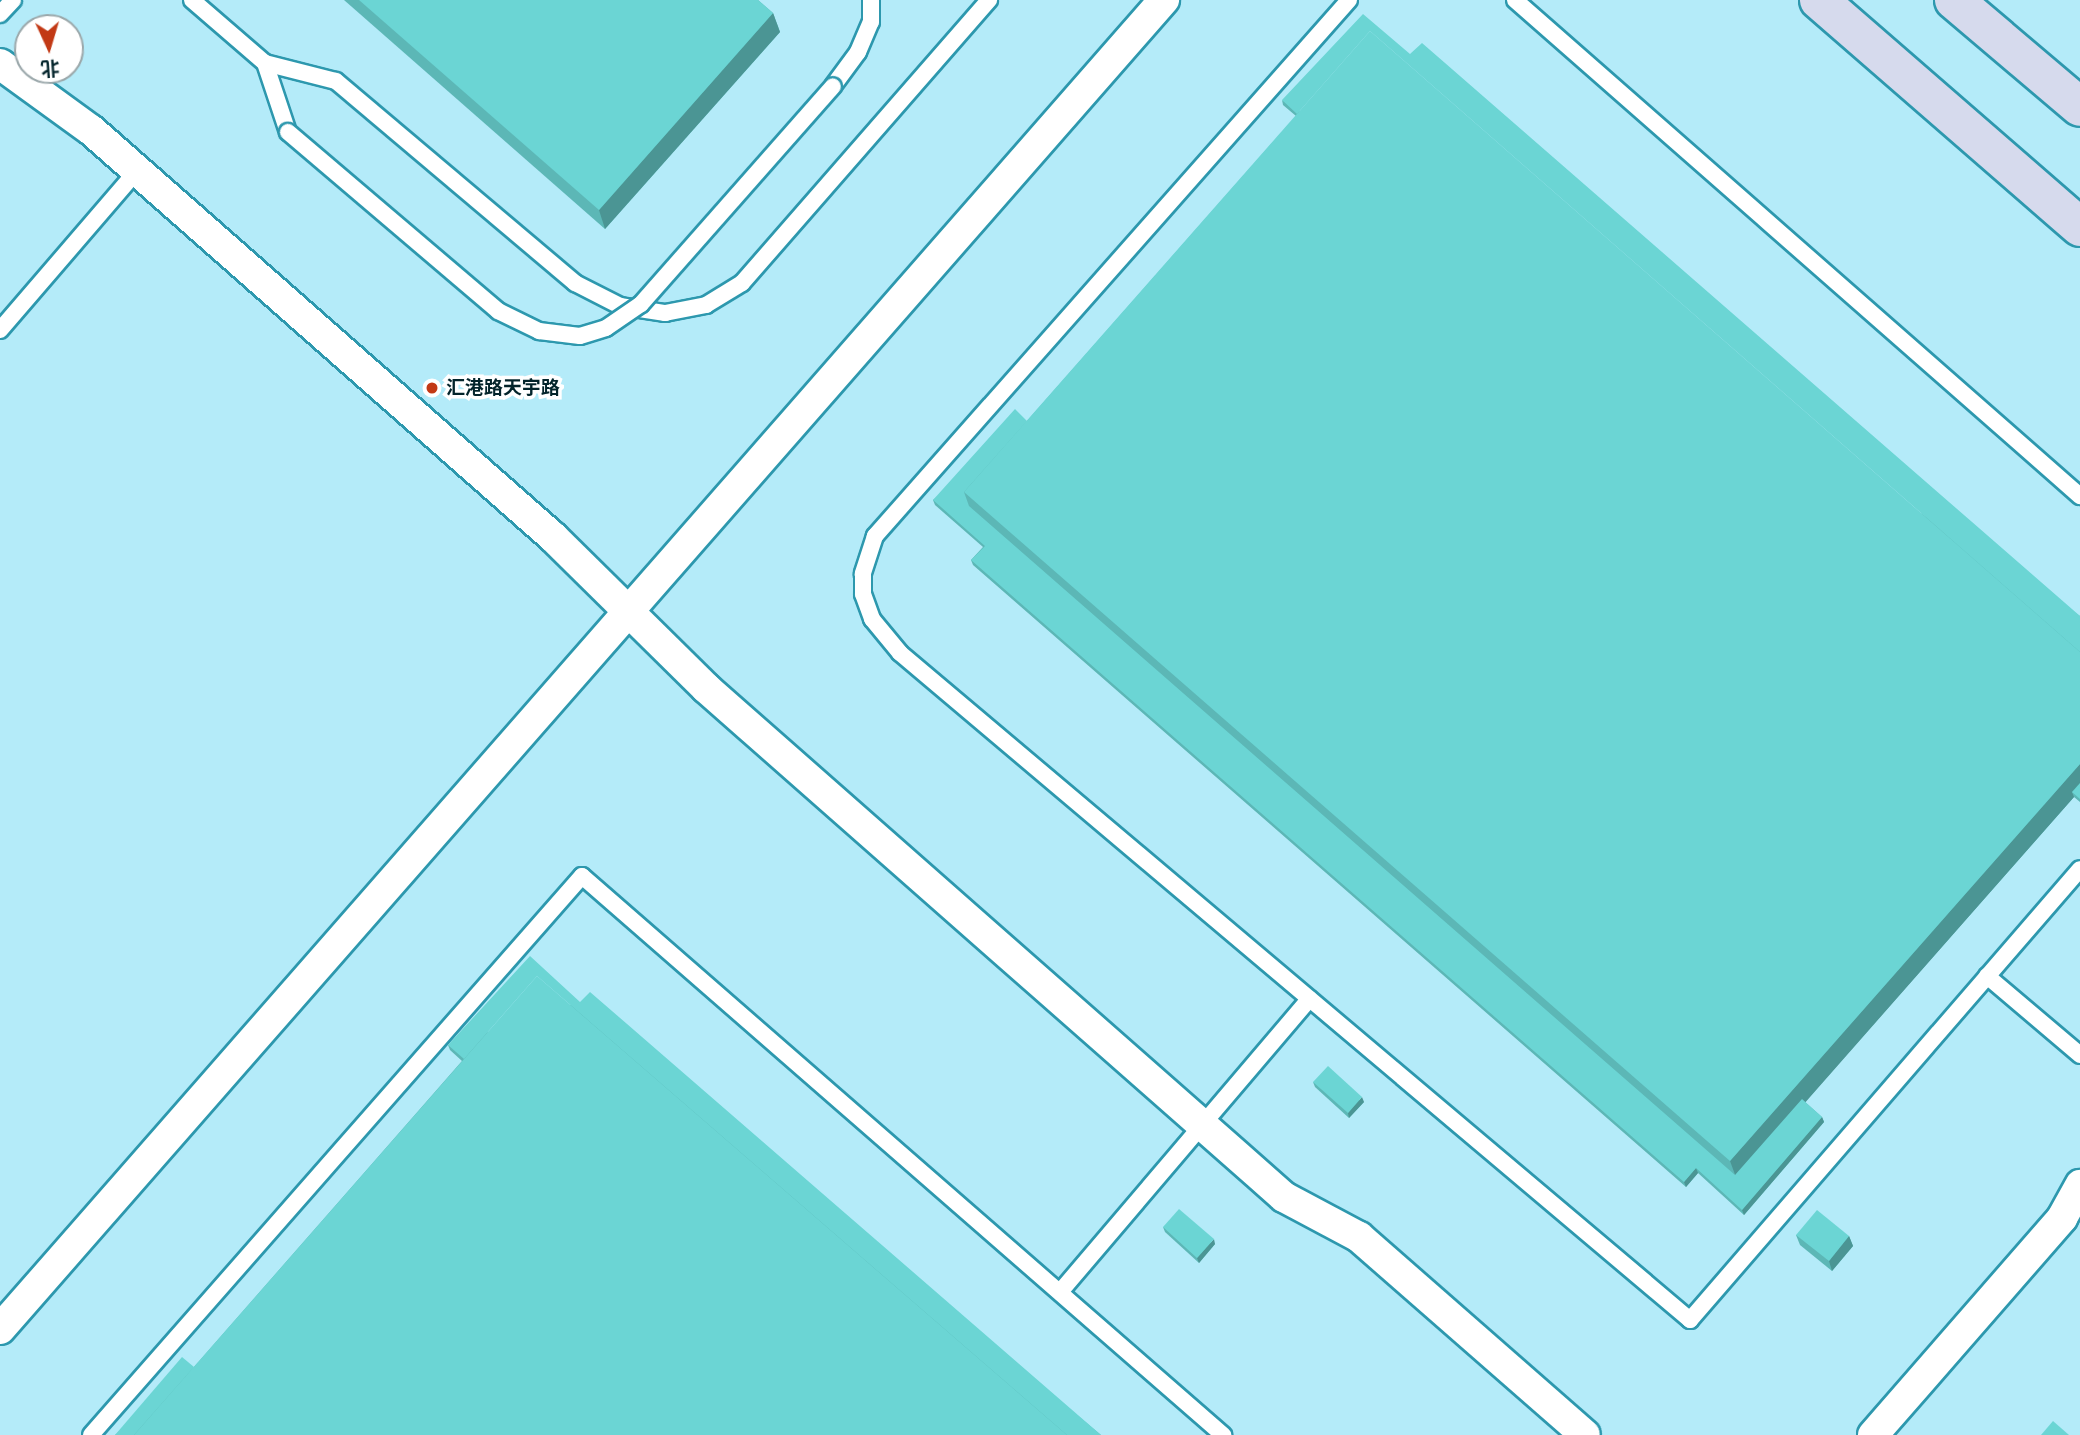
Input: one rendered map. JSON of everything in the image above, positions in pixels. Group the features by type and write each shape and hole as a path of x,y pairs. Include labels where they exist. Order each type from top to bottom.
{"main road":[{"path":"1819,0 2080,227"},
{"path":"1954,0 2080,107"}],"street":[{"path":"0,1329 1164,0"},
{"path":"0,64 91,130 553,537 706,688 1284,1198 1359,1237 1585,1435"},
{"path":"1873,1435 2062,1218 2080,1185"}],"lane":[{"path":"0,14 13,0"},
{"path":"192,0 265,63 336,81 575,282 620,306 665,313 706,305 742,283 989,0"},
{"path":"265,63 288,132 498,311 539,331 580,336 606,328 641,304 833,86 858,52 871,22 871,0"},
{"path":"1349,0 875,536 863,573 863,594 873,619 900,653 1690,1320 2080,869"},
{"path":"1515,0 2080,496"},
{"path":"0,330 137,171"},
{"path":"91,1435 582,876 1223,1435"},
{"path":"1987,976 2080,1055"},
{"path":"1060,1292 1309,999"}],"building":[{"path":"359,0 758,0 773,13 599,210"},
{"path":"1363,14 1410,54 1422,43 2080,616 2080,652 1370,31 1297,114 1282,100"},
{"path":"1370,31 2080,652 2080,764 1730,1161 964,492"},
{"path":"1015,409 1027,421 964,492 969,506 1735,1175 1802,1099 1822,1117 1742,1210 1696,1168 1684,1182 971,560 985,546 933,500"},
{"path":"2080,783 2080,799 2072,792"},
{"path":"530,956 580,1002 590,992 1101,1435 1067,1435 537,976 464,1059 448,1045"},
{"path":"537,976 1067,1435 134,1435"},
{"path":"1328,1066 1362,1097 1348,1113 1313,1082"},
{"path":"1179,1209 1214,1239 1197,1258 1163,1227"},
{"path":"1817,1210 1849,1236 1829,1261 1796,1235"},
{"path":"182,1357 194,1367 134,1435 115,1435"},
{"path":"2053,1421 2069,1435 2041,1435"}],"place":[{"name":"汇港路天宇路","path":"432,388"}]}
